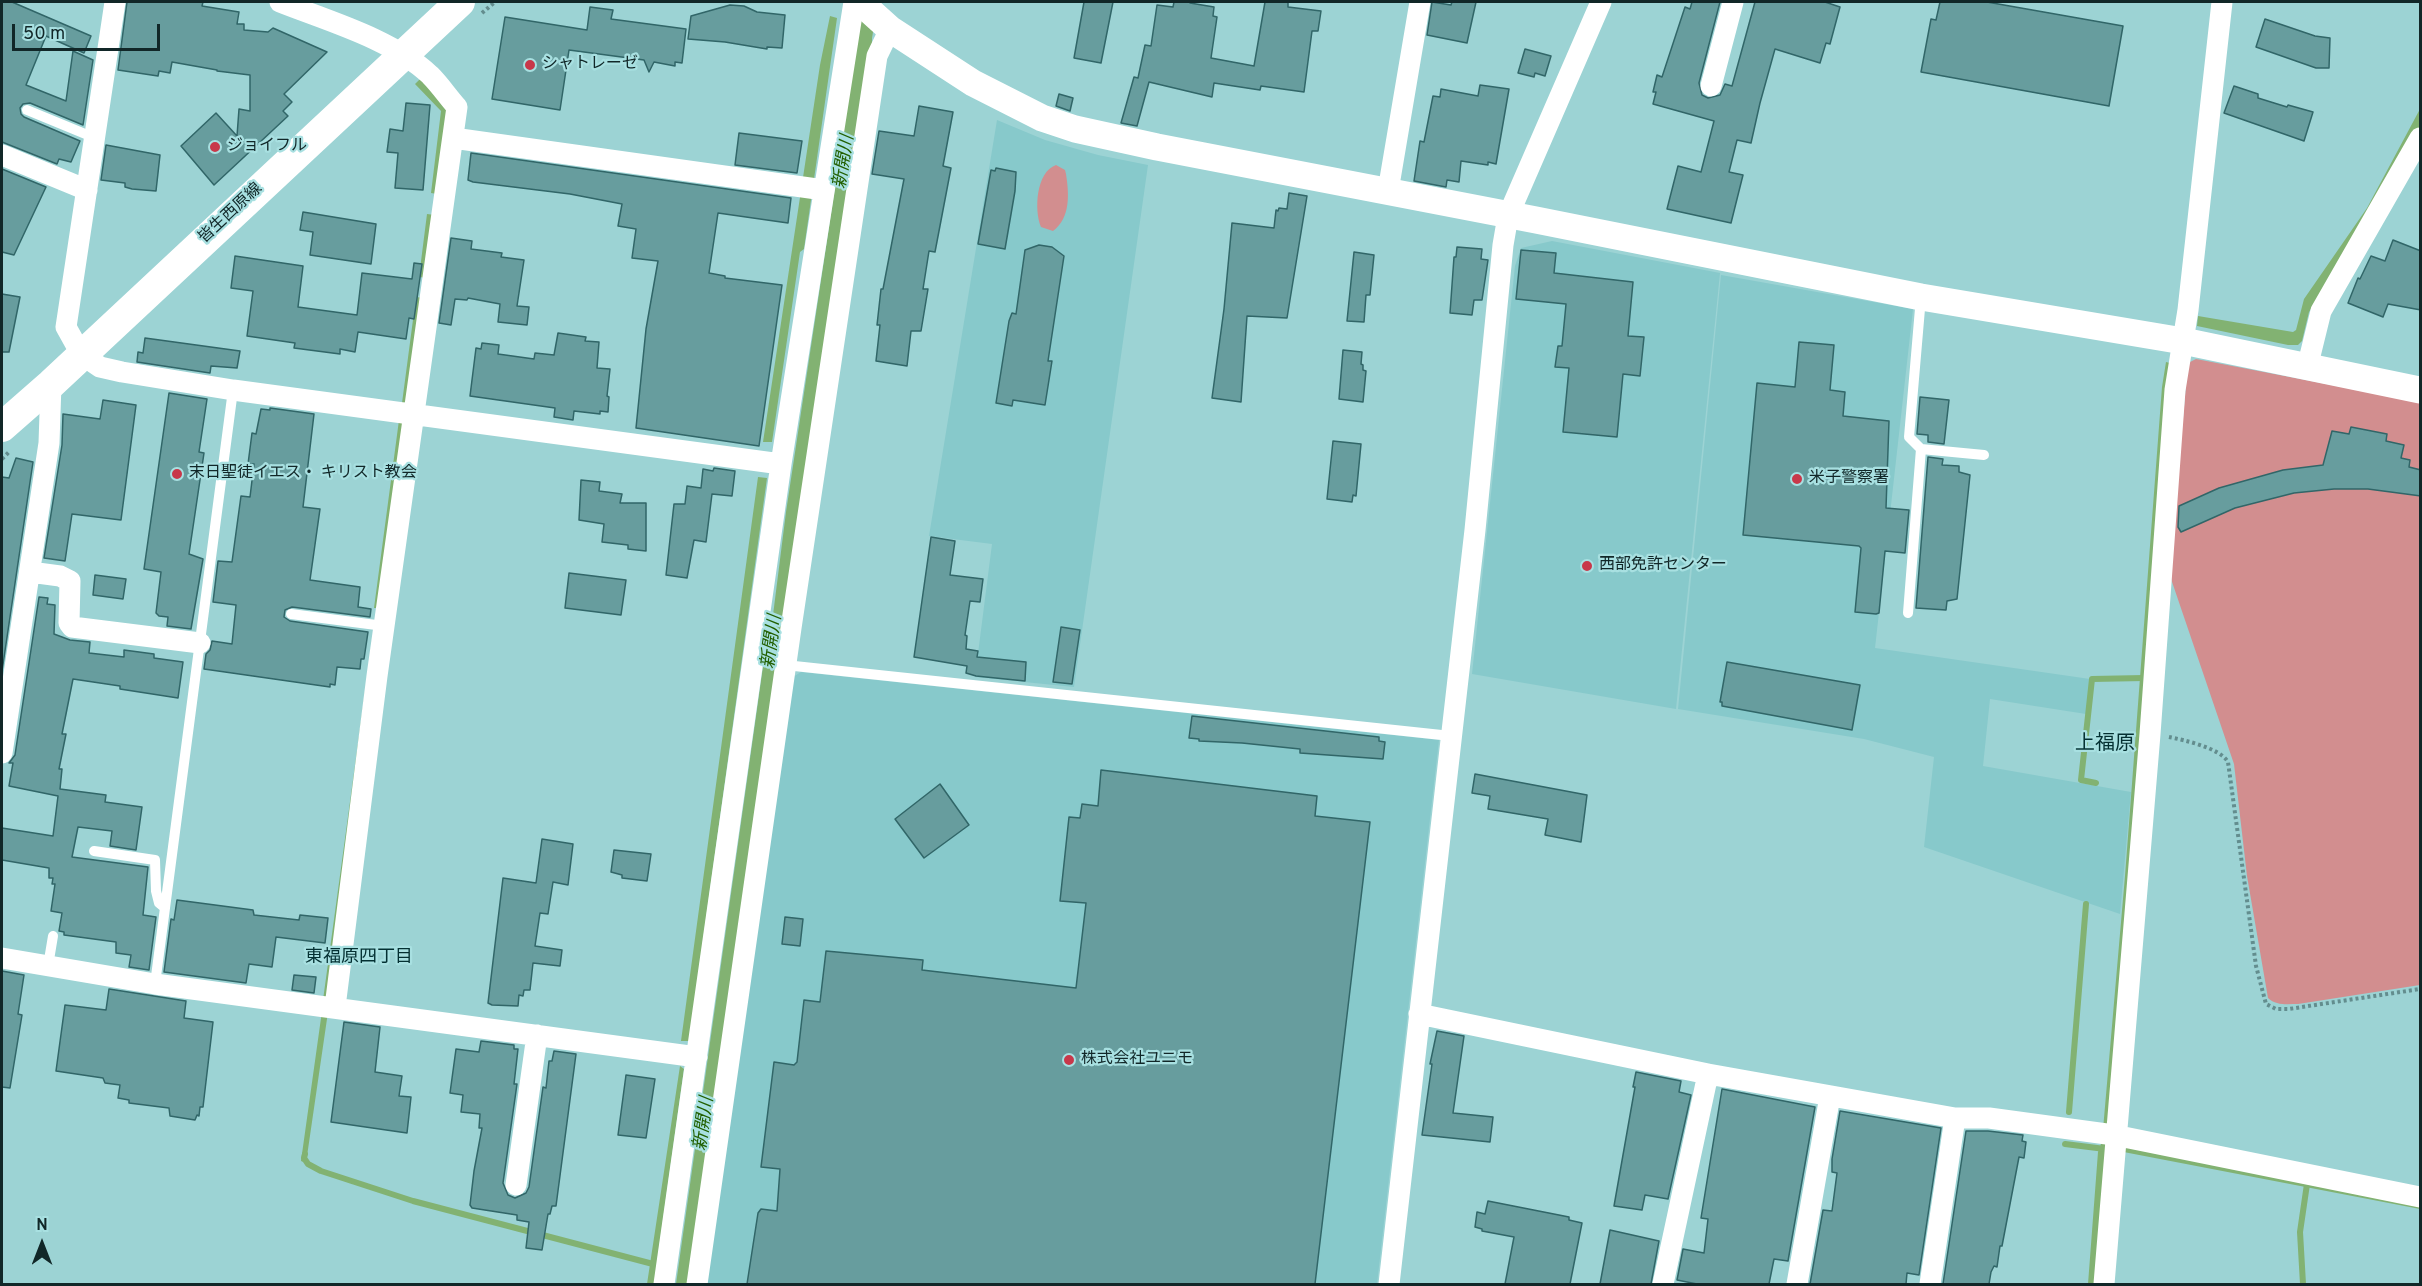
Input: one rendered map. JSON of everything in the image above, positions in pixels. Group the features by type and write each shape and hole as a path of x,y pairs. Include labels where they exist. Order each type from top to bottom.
{"main road":[{"name":"皆生西原線","path":"2,427 51,384 460,2"}],"street":[{"path":"115,2 66,327 81,354 100,366 122,372 233,390 781,464"},
{"path":"280,2 403,54 430,75 457,107 384,626 335,1007"},
{"path":"664,1284 781,464 854,2"},
{"path":"1388,191 1420,2"},
{"path":"1389,1284 1474,530 1503,245 1508,216 1601,2"},
{"path":"1711,86 1733,2"},
{"path":"2104,1284 2111,1140 2150,734 2175,390 2210,126 2222,2"},
{"path":"879,14 973,83 1042,118 1075,129 1921,297 2183,341 2421,390"},
{"path":"697,1284 785,665 877,57 879,14"},
{"path":"453,138 824,190"},
{"path":"2307,368 2321,311 2421,138"},
{"path":"2,154 87,190"},
{"path":"2,753 49,443 51,384"},
{"path":"30,572 60,576 70,581 69,623 72,627 200,643"},
{"path":"2,958 155,984 697,1057"},
{"path":"1419,1014 1708,1074 1955,1118 1989,1118 2421,1197"},
{"path":"516,1185 537,1035"},
{"path":"1663,1284 1708,1074"},
{"path":"1797,1284 1830,1096"},
{"path":"1930,1284 1955,1118"}],"lane":[{"path":"27,110 95,138"},
{"path":"1921,297 1909,437 1921,449 1984,455"},
{"path":"155,984 233,390"},
{"path":"1908,613 1921,449"},
{"path":"291,614 384,626"},
{"path":"785,665 1451,736"},
{"path":"94,851 155,860 156,891 159,903 165,908"},
{"path":"48,966 53,936"}],"path":[{"path":"2150,734 2209,748 2225,757 2228,762 2256,966 2266,1004 2276,1009 2289,1009 2421,989"}],"shaded area":[{"path":"997,120 1045,140 1098,155 1148,165 1074,687 975,677 992,544 929,536"},
{"path":"1056,165 1065,170 1068,197 1063,219 1053,231 1041,227 1037,202 1044,175"},
{"name":"西部免許センター","path":"1552,241 1720,273 1676,709 1472,674 1515,266 1521,248"},
{"name":"米子警察署","path":"1721,275 1913,309 1875,648 2090,679 2086,714 1990,699 1983,766 2131,792 2120,914 1924,847 1934,757 1864,739 1678,709"},
{"path":"2196,359 2420,402 2420,985 2298,1004 2278,1003 2268,998 2247,876 2234,764 2169,573 2188,363"},
{"name":"株式会社ユニモ","path":"801,672 1439,740 1377,1284 704,1284 793,677"}],"water":[{"name":"新開川","path":"863,2 878,2 872,38 872,55 690,1284 676,1284 768,631 772,623 786,512"},
{"path":"830,16 837,18 804,249 800,252 772,442 763,442 820,65"},
{"path":"421,78 449,108 437,194 431,193 441,111 415,84"},
{"path":"2420,109 2420,130 2309,312 2302,341 2298,345 2288,345 2197,326 2198,316 2293,332 2296,330 2304,299 2367,208"},
{"path":"427,214 435,215 427,278 419,277"},
{"path":"416,297 424,298 410,402 402,403"},
{"path":"2166,362 2174,364 2114,1127 2420,1205 2420,1209 2108,1149 2096,1284 2088,1284 2098,1152 2102,1141 2125,876 2162,387"},
{"path":"399,420 406,420 382,608 374,608"},
{"path":"758,477 767,478 689,1041 681,1041"},
{"path":"373,633 329,1000 323,1000"},
{"path":"322,1011 328,1012 306,1163 301,1161"},
{"path":"680,1066 684,1069 654,1284 647,1284"}],"building":[{"path":"2,2 12,2 91,36 84,53 46,36 26,85 66,101 73,51 93,60 83,125 30,103 23,104 20,108 24,117 80,141 71,162 59,159 57,164 2,142"},
{"path":"127,2 203,2 202,6 239,12 237,24 244,24 244,30 268,32 273,28 327,52 284,94 292,102 283,111 288,116 214,185 181,146 216,113 237,136 239,109 250,111 250,75 172,62 170,73 159,71 158,76 118,70"},
{"path":"1084,2 1113,2 1101,63 1074,58"},
{"path":"1174,2 1190,2 1214,7 1213,16 1217,17 1211,58 1254,66 1265,2 1288,2 1288,7 1321,11 1318,31 1312,31 1304,92 1261,86 1260,90 1214,83 1212,97 1149,82 1137,126 1121,123 1134,77 1138,78 1145,45 1151,46 1157,5 1173,7"},
{"path":"1432,2 1451,5 1452,2 1476,2 1467,43 1427,35"},
{"path":"1692,2 1720,2 1699,83 1702,95 1708,98 1720,95 1725,84 1732,86 1755,2 1825,2 1840,7 1830,44 1826,43 1820,63 1775,49 1751,143 1737,140 1729,172 1743,175 1731,223 1667,209 1678,166 1701,172 1714,121 1653,104 1657,75 1662,77 1685,7 1690,9"},
{"path":"1940,2 1987,2 2123,26 2109,106 1921,72 1931,19 1936,20"},
{"path":"730,5 744,6 757,12 785,15 782,48 767,47 767,49 688,39 691,16"},
{"path":"590,7 613,10 611,19 686,29 682,63 675,62 675,66 654,62 649,72 644,60 569,50 560,110 492,99 505,17 587,30"},
{"path":"2265,19 2315,36 2330,38 2329,68 2316,68 2256,47"},
{"path":"1525,49 1551,56 1545,76 1535,73 1534,77 1518,73"},
{"path":"1480,85 1509,89 1496,164 1461,161 1459,182 1447,180 1446,187 1414,181 1420,141 1424,142 1433,96 1440,97 1441,89 1478,96"},
{"path":"2234,86 2258,94 2258,98 2313,112 2304,141 2224,113"},
{"path":"1059,94 1073,98 1070,111 1056,106"},
{"path":"406,103 430,105 423,190 395,188 398,153 387,152 390,129 403,131"},
{"path":"919,106 953,112 943,166 951,168 935,252 929,251 923,289 928,289 921,331 911,331 907,366 876,361 881,289 883,289 904,179 872,174 879,131 914,136"},
{"path":"739,133 802,141 797,173 735,165"},
{"path":"106,145 160,155 156,191 132,189 125,187 125,183 101,180"},
{"path":"471,153 791,198 788,223 718,213 709,273 725,276 725,278 782,285 759,446 636,428 646,329 658,261 632,258 636,229 618,226 622,204 570,194 473,182 468,180"},
{"path":"996,168 1016,172 1005,249 978,244 991,170 995,171"},
{"path":"2,169 46,187 14,255 2,252"},
{"path":"1289,193 1307,196 1287,318 1247,316 1241,402 1212,398 1224,309 1232,223 1274,228 1276,210 1287,209"},
{"path":"303,212 376,224 371,264 310,255 313,232 300,230"},
{"path":"451,238 472,241 471,249 502,253 501,257 524,260 517,306 529,307 527,325 498,322 500,304 468,298 467,300 455,299 451,325 439,323"},
{"path":"2393,240 2421,251 2421,310 2388,304 2383,317 2348,303 2358,278 2360,279 2371,256 2385,261"},
{"path":"1039,245 1052,247 1064,256 1048,361 1052,361 1045,405 1013,400 1012,406 996,403 1009,321 1012,313 1016,314 1025,250"},
{"path":"1457,247 1482,249 1481,259 1488,260 1482,300 1474,300 1472,315 1450,313 1454,257 1456,257"},
{"path":"1521,250 1556,253 1554,273 1633,282 1628,336 1644,337 1640,376 1623,374 1617,437 1563,432 1569,368 1555,367 1558,346 1562,346 1566,304 1516,299"},
{"path":"1354,252 1374,255 1370,295 1366,295 1364,322 1347,321"},
{"path":"235,256 303,266 298,307 357,315 362,273 412,279 414,263 422,264 414,319 409,318 406,339 358,332 355,352 340,349 340,354 294,348 295,343 247,336 253,291 231,288"},
{"path":"2,294 20,297 9,352 2,352"},
{"path":"558,333 586,337 585,341 599,342 597,368 610,369 608,412 600,411 600,414 574,411 573,420 554,417 555,408 470,396 476,348 481,349 482,343 499,345 498,354 534,359 535,353 554,355"},
{"path":"145,338 240,351 237,368 211,366 210,373 137,362 138,352 143,353"},
{"path":"1799,342 1834,345 1830,390 1845,392 1843,416 1889,421 1886,508 1909,510 1905,553 1885,551 1879,613 1876,614 1855,612 1861,548 1859,546 1743,535 1757,383 1795,387"},
{"path":"1343,350 1362,352 1361,364 1363,370 1366,371 1363,402 1339,399"},
{"path":"169,393 207,399 199,452 204,453 189,554 203,559 191,629 167,626 168,617 159,616 156,613 161,572 144,569"},
{"path":"1920,397 1949,400 1944,444 1928,442 1928,435 1917,434"},
{"path":"103,400 136,405 121,520 72,514 65,561 44,558 62,445 63,414 100,419"},
{"path":"270,408 314,414 303,507 320,509 310,580 360,587 358,607 371,609 370,617 292,607 285,610 284,617 290,621 368,632 360,669 337,667 335,685 330,684 330,687 204,669 206,654 210,650 212,641 232,644 236,605 213,602 218,561 232,562 241,496 250,497 254,464 248,464 252,433 256,434 261,409 270,410"},
{"path":"2351,427 2387,434 2386,441 2404,445 2401,458 2410,460 2409,467 2421,470 2421,496 2368,489 2334,489 2294,493 2235,508 2181,532 2178,527 2179,506 2219,488 2283,470 2323,465 2332,431 2349,434"},
{"path":"1333,441 1361,444 1356,496 1353,495 1352,502 1327,499"},
{"path":"1928,457 1943,459 1942,465 1959,466 1959,472 1970,475 1957,599 1947,601 1946,610 1916,608"},
{"path":"16,458 33,462 2,671 2,477 9,478"},
{"path":"714,468 735,471 732,496 712,494 706,542 694,540 687,578 666,575 674,504 685,504 687,486 701,488 703,469 713,471"},
{"path":"581,480 600,482 599,491 622,494 620,503 646,503 646,551 628,549 628,545 602,542 604,524 579,520"},
{"path":"931,537 955,541 950,575 983,579 980,602 970,601 965,635 967,636 966,649 978,651 977,657 1026,662 1025,681 976,676 966,673 967,666 914,657"},
{"path":"569,573 626,580 621,615 565,608"},
{"path":"95,575 126,579 123,599 93,595"},
{"path":"39,597 48,598 47,604 55,605 54,634 70,640 90,642 89,653 124,657 124,650 154,654 154,658 183,662 178,698 73,679 62,734 66,734 59,769 62,769 60,789 106,795 105,802 142,807 136,850 110,846 112,831 78,827 72,857 148,867 143,915 156,917 149,970 129,967 131,955 116,953 116,942 64,935 64,932 59,931 62,913 51,911 55,884 52,884 53,878 49,878 49,868 2,860 2,828 53,836 58,796 9,786 13,763 9,763 15,755"},
{"path":"1061,627 1080,630 1072,684 1053,682"},
{"path":"1727,662 1860,685 1852,730 1722,706 1720,702"},
{"path":"1192,716 1379,737 1379,741 1385,742 1383,759 1300,753 1300,749 1242,743 1199,741 1199,739 1189,738"},
{"path":"1101,770 1317,796 1315,816 1370,822 1315,1284 747,1284 758,1213 761,1209 777,1211 780,1169 761,1167 774,1062 794,1065 797,1062 804,1000 820,1002 826,951 923,960 922,970 1076,988 1086,903 1060,901 1069,817 1080,818 1082,804 1098,806"},
{"path":"1475,774 1587,795 1581,842 1545,835 1548,819 1488,809 1490,796 1472,793"},
{"path":"940,784 969,825 924,858 895,819"},
{"path":"542,839 573,844 568,885 553,882 548,914 540,913 535,946 562,950 560,966 533,963 530,990 524,990 523,996 519,995 518,1006 492,1005 488,1003 503,878 536,883"},
{"path":"614,850 651,854 647,881 622,878 622,875 611,872"},
{"path":"177,900 253,910 254,915 299,920 300,915 328,918 325,943 276,937 272,967 249,964 246,983 164,972 171,919 174,920"},
{"path":"785,917 803,919 800,946 782,944"},
{"path":"2,971 24,975 18,1014 22,1015 10,1088 2,1087"},
{"path":"294,975 316,977 314,993 292,990"},
{"path":"109,989 186,1001 184,1018 213,1022 203,1107 200,1107 199,1116 197,1115 195,1120 170,1116 169,1108 129,1103 129,1100 118,1098 120,1085 105,1083 103,1078 56,1071 65,1005 106,1010"},
{"path":"344,1022 380,1027 375,1072 402,1076 399,1096 411,1097 407,1133 331,1122"},
{"path":"1437,1031 1464,1036 1453,1113 1493,1117 1490,1142 1422,1135 1432,1064 1430,1064"},
{"path":"481,1041 514,1045 514,1049 518,1049 514,1084 517,1084 503,1183 508,1195 515,1198 526,1193 529,1187 543,1087 546,1088 549,1061 552,1061 554,1051 576,1054 556,1206 552,1206 548,1214 542,1250 526,1248 529,1222 517,1220 517,1215 472,1208 470,1205 482,1128 479,1128 480,1114 461,1112 463,1095 450,1093 456,1049 479,1052"},
{"path":"1636,1072 1681,1081 1679,1092 1691,1095 1668,1199 1645,1195 1642,1210 1614,1206"},
{"path":"626,1075 655,1079 646,1138 618,1135"},
{"path":"1722,1089 1815,1107 1788,1261 1774,1259 1769,1284 1697,1284 1677,1280 1683,1249 1704,1253 1708,1219 1701,1218"},
{"path":"1840,1111 1941,1128 1919,1275 1907,1273 1906,1284 1810,1284 1823,1210 1832,1211 1837,1173 1832,1172 1832,1159"},
{"path":"1966,1131 2023,1135 2022,1141 2026,1142 2024,1158 2019,1157 2002,1246 2000,1246 1997,1267 1994,1266 1991,1272 1989,1284 1943,1284"},
{"path":"1488,1201 1569,1217 1569,1220 1582,1223 1570,1284 1505,1284 1514,1237 1482,1231 1475,1227 1477,1212 1485,1214"},
{"path":"1610,1230 1659,1241 1651,1284 1600,1284"}],"waterway":[{"path":"2096,783 2081,780 2092,679 2144,678"},
{"path":"2069,1112 2086,904"},
{"path":"2065,1144 2105,1149"},
{"path":"305,1154 304,1158 308,1164 321,1171 413,1201 653,1264"},
{"path":"2303,1284 2300,1232 2307,1184"}],"place":[{"name":"シャトレーゼ","path":"530,65"},
{"name":"ジョイフル","path":"215,147"},
{"name":"末日聖徒イエス・ キリスト教会","path":"177,474"},
{"name":"米子警察署","path":"1797,479"},
{"name":"西部免許センター","path":"1587,566"},
{"name":"株式会社ユニモ","path":"1069,1060"}],"district":[{"name":"上福原","path":"2105,745"},
{"name":"東福原四丁目","path":"359,958"}]}
